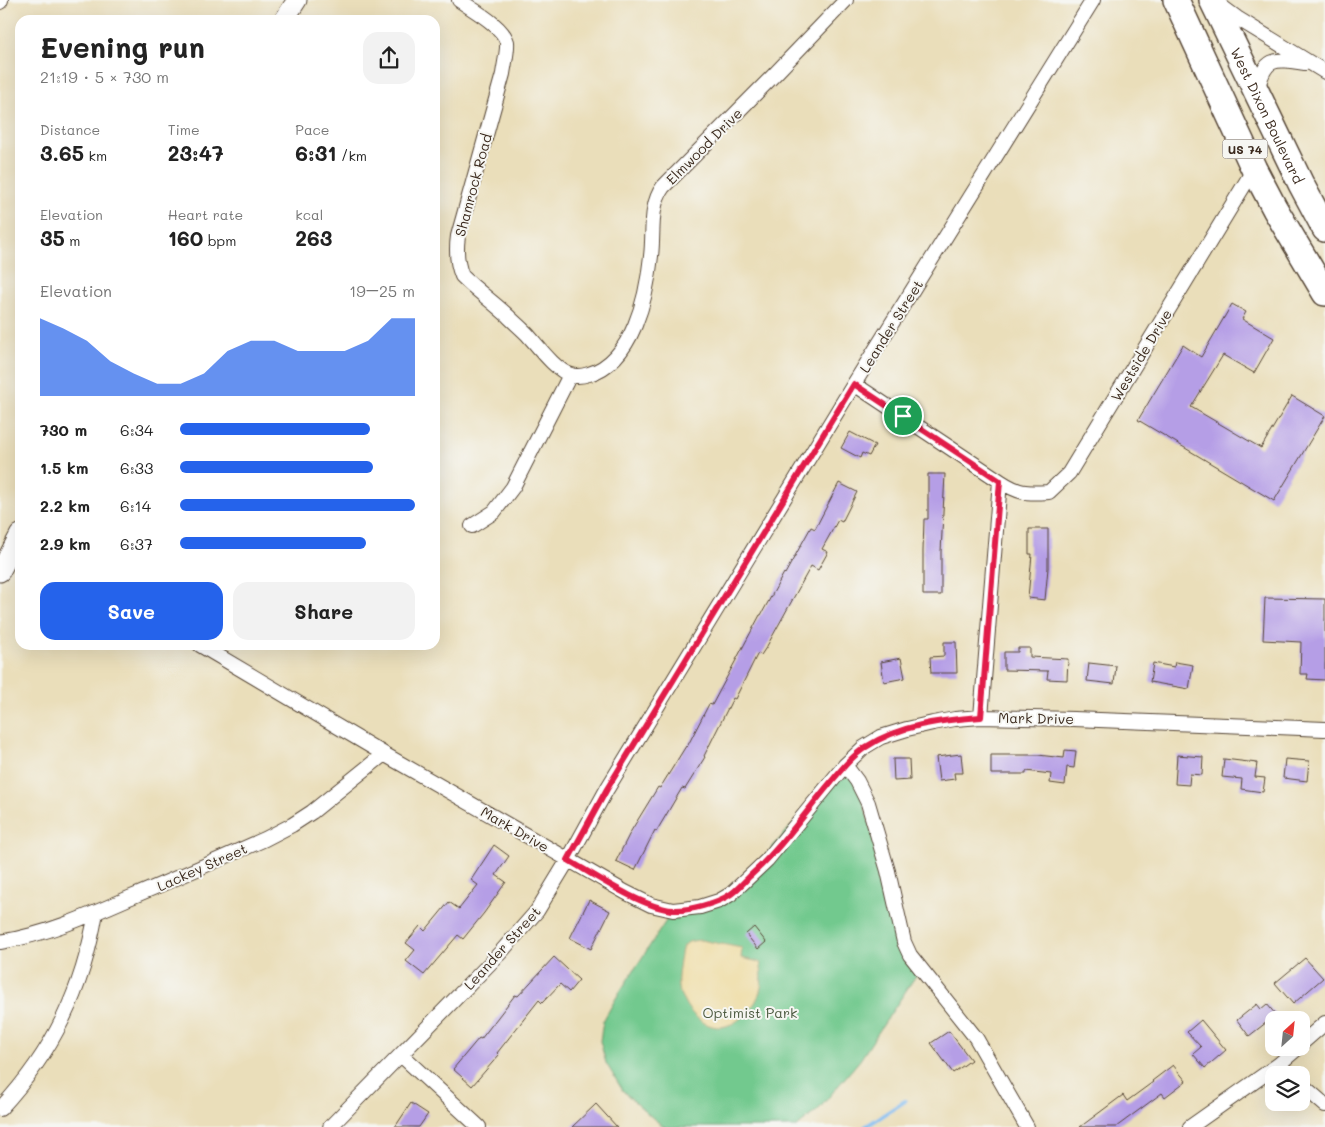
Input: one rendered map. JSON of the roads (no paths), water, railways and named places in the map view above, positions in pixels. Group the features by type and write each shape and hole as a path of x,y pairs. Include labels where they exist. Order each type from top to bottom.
{"highway":[{"name":"US 74","path":"1176,0 1254,170 1278,215 1325,293"},
{"path":"1192,0 1268,155 1285,176 1301,184"},
{"name":"West Dixon Boulevard","path":"1212,0 1301,184 1325,229"}],"street":[{"path":"287,15 297,0"},
{"name":"Shamrock Road","path":"459,0 499,29 507,42 503,74 458,236 456,249 458,267 462,276 506,314 554,365 570,375"},
{"name":"Elmwood Drive","path":"570,375 581,376 598,371 612,361 622,349 635,325 646,292 652,256 654,204 657,195 846,0"},
{"name":"Leander Street","path":"330,1127 500,953 537,911 568,860 607,789 854,384 1092,0"},
{"path":"1212,0 1237,18 1319,68"},
{"path":"1256,92 1263,72 1267,65 1272,62 1287,60 1319,68"},
{"name":"Westside Drive","path":"854,384 1012,489 1026,493 1049,492 1069,473 1254,170"},
{"path":"472,526 494,512 513,487 570,375"},
{"path":"981,717 1000,481"},
{"path":"0,572 15,546"},
{"name":"Mark Drive","path":"208,650 384,754 625,892 650,905 673,910 700,907 719,901 731,894 767,860 845,766 863,748 881,737 907,729 955,719 981,717 1325,729"},
{"name":"Lackey Street","path":"0,942 16,940 96,912 247,847 292,825 318,808 384,754"},
{"path":"845,766 857,781 868,803 888,871 904,942 910,955 976,1038 1027,1127"},
{"path":"0,1109 20,1088 42,1057 64,1019 82,973 91,941 96,912"},
{"path":"1310,1036 1325,1023"},
{"path":"401,1055 479,1127"},
{"path":"1190,1127 1289,1056"},
{"path":"1310,1092 1325,1105"}],"waterway":[{"path":"865,1127 905,1101"}],"park label":[{"name":"Optimist Park","path":"750,1012"}]}
